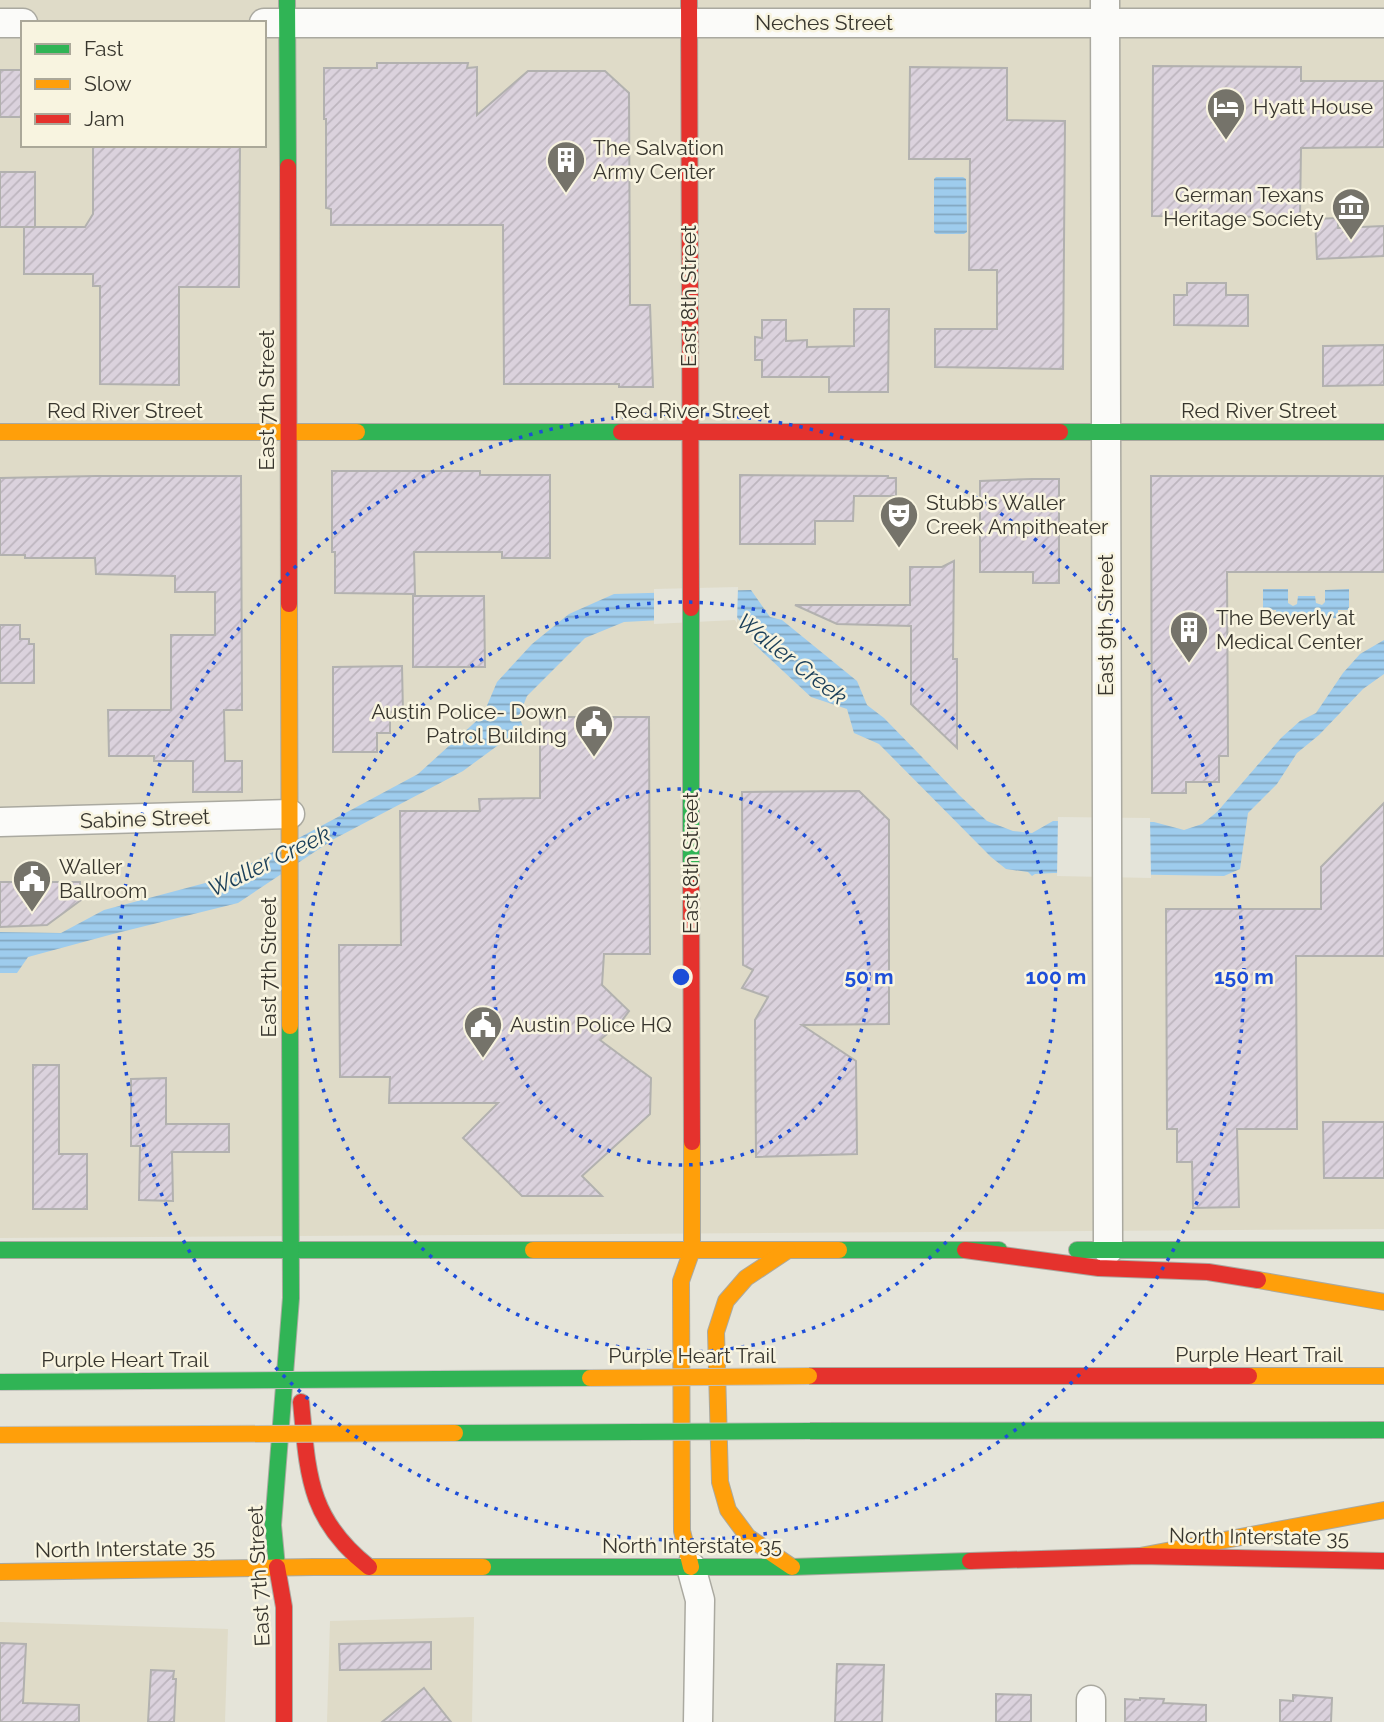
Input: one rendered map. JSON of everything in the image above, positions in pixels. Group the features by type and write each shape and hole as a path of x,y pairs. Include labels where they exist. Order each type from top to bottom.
{"main road":[{"name":"East 8th Street","path":"689,11 692,1250 681,1281 682,1531 691,1567"},
{"name":"East 7th Street","path":"279,15 288,433 291,1298 273,1525 284,1607 284,1722"},
{"name":"Red River Street","path":"0,432 1384,432"},
{"path":"0,1250 1384,1250"},
{"path":"788,1250 746,1278 726,1301 716,1332 720,1482 728,1510 747,1537 792,1567"},
{"path":"964,1250 1099,1268 1208,1272 1384,1302"},
{"path":"291,1298 307,1460 315,1493 324,1519 338,1541 369,1567"},
{"name":"Purple Heart Trail","path":"0,1382 809,1376 1384,1376"},
{"path":"0,1435 1384,1430"},
{"path":"1140,1556 1384,1510"},
{"name":"North Interstate 35","path":"0,1572 277,1567 792,1567 1140,1556 1384,1561"}],"street":[{"name":"Neches Street","path":"279,15 1105,11 1384,23"},
{"name":"East 9th Street","path":"1105,11 1108,1250"},
{"path":"0,23 21,23"},
{"name":"Sabine Street","path":"0,822 290,814"},
{"name":"East 8th Street","path":"691,1567 700,1600 698,1722"}],"shaded area":[{"path":"0,0 1384,0 1384,1229 0,1238"},
{"path":"474,1617 472,1722 327,1722 330,1621"},
{"path":"0,1622 228,1629 225,1722 0,1722"}],"water":[{"path":"936,177 966,179 967,232 964,234 934,232"},
{"path":"1263,589 1288,589 1288,603 1293,606 1297,604 1298,596 1315,596 1316,603 1322,605 1325,602 1325,590 1349,589 1349,610 1338,610 1338,618 1277,619 1276,610 1263,610"},
{"name":"Waller Creek","path":"751,590 770,617 782,620 857,681 867,705 884,718 987,821 1013,831 1032,833 1053,821 1154,822 1184,830 1202,824 1217,812 1281,738 1300,721 1316,713 1343,673 1360,654 1384,640 1384,674 1363,689 1319,735 1297,753 1277,784 1248,813 1240,869 1224,876 1054,873 1032,876 1028,872 1006,869 991,857 879,744 854,733 847,709 811,697 754,644 752,635 736,616 624,622 585,638 527,696 519,716 523,727 463,771 334,839 238,903 28,957 17,973 0,973 0,932 61,933 104,910 224,878 418,774 483,715 497,682 532,644 569,614 614,594"}],"pier":[{"path":"738,587 737,623 735,620 654,624 654,589"},
{"path":"1058,817 1150,818 1151,878 1057,876"}],"building":[{"path":"377,63 468,63 467,68 477,67 477,115 528,71 605,71 629,93 630,305 650,305 653,387 619,387 619,384 504,384 503,225 331,225 331,209 326,208 324,68 377,68"},
{"name":"Hyatt House","path":"1153,66 1301,67 1301,81 1384,81 1384,147 1301,148 1300,217 1152,216"},
{"path":"910,67 1007,68 1007,120 1065,121 1063,369 935,367 935,329 997,329 997,270 969,270 970,159 909,159"},
{"path":"0,70 21,70 21,117 0,117"},
{"path":"93,147 240,147 239,287 179,287 179,385 100,384 100,286 93,286 93,274 24,274 24,227 85,227 93,214"},
{"path":"0,172 35,172 35,227 0,227"},
{"name":"German Texans Heritage Society","path":"1338,218 1338,228 1384,226 1384,256 1317,259 1315,219"},
{"path":"1187,283 1226,283 1226,295 1248,295 1248,326 1174,325 1174,295 1187,295"},
{"path":"854,309 889,309 888,392 829,392 829,377 762,377 762,360 755,360 755,337 762,338 762,320 786,320 786,341 807,340 807,347 854,346"},
{"path":"1384,345 1384,385 1323,386 1323,346"},
{"path":"332,471 480,471 480,475 550,475 550,558 502,558 502,552 414,552 415,594 335,593"},
{"path":"740,475 888,476 896,478 896,496 854,496 853,521 815,521 815,544 740,544"},
{"path":"241,476 242,710 224,710 225,761 242,761 242,792 193,792 193,761 154,761 154,756 109,756 108,710 171,710 171,635 215,635 215,592 175,592 175,576 96,574 95,558 25,558 25,555 0,555 0,478"},
{"name":"The Beverly at Medical Center","path":"1151,476 1384,476 1384,572 1227,572 1228,756 1219,756 1219,782 1186,782 1186,793 1152,793"},
{"path":"1059,479 1059,583 1033,583 1033,572 980,572 980,481"},
{"path":"954,561 953,659 957,659 957,748 911,704 911,626 837,624 795,605 910,605 910,567 942,567"},
{"path":"413,596 484,596 485,667 413,667"},
{"path":"0,625 20,625 20,639 29,639 29,644 34,644 34,683 0,683"},
{"path":"402,666 403,713 390,712 390,733 377,733 377,752 333,752 333,667"},
{"path":"540,717 649,717 650,954 604,954 602,985 629,1011 621,1022 600,1040 651,1078 650,1114 582,1176 602,1196 522,1196 463,1138 498,1103 389,1103 390,1077 340,1077 339,945 401,945 400,811 480,811 479,799 540,798"},
{"path":"859,791 889,820 889,1024 802,1025 856,1061 857,1154 756,1157 755,1020 768,997 742,988 753,970 743,965 742,792"},
{"path":"1384,803 1384,956 1296,956 1297,1129 1237,1129 1239,1207 1193,1208 1192,1162 1177,1162 1177,1129 1167,1129 1166,909 1321,909 1321,867"},
{"name":"Waller Ballroom","path":"0,882 80,882 81,900 47,925 0,927"},
{"path":"33,1065 59,1065 59,1154 87,1154 87,1209 33,1209"},
{"path":"166,1078 166,1124 229,1124 229,1152 172,1152 173,1201 139,1200 140,1146 131,1146 131,1079"},
{"path":"1323,1122 1384,1122 1384,1178 1324,1178"},
{"path":"431,1642 431,1669 340,1670 339,1644"},
{"path":"0,1643 26,1644 23,1703 79,1705 79,1722 0,1722"},
{"path":"837,1664 884,1665 882,1722 835,1722"},
{"path":"151,1670 174,1671 174,1722 148,1722"},
{"path":"424,1688 451,1722 382,1722"},
{"path":"996,1694 1031,1695 1031,1722 996,1722"},
{"path":"1293,1695 1332,1698 1331,1722 1280,1722 1280,1700 1293,1701"},
{"path":"1125,1699 1164,1699 1163,1703 1206,1705 1206,1722 1125,1722"}],"traffic: fast":[{"path":"287,0 288,167"},
{"path":"357,432 621,432"},
{"path":"1060,432 1384,432"},
{"path":"691,608 691,877"},
{"path":"277,1567 273,1525 291,1298 290,1026"},
{"path":"0,1250 533,1250"},
{"path":"839,1250 999,1250"},
{"path":"1077,1250 1384,1250"},
{"path":"0,1382 590,1378"},
{"path":"810,1431 1384,1430"},
{"path":"455,1433 810,1431"},
{"path":"483,1567 792,1567 970,1561"}],"traffic: slow":[{"path":"0,432 357,432"},
{"path":"289,604 290,1026"},
{"path":"691,1567 682,1531 681,1281 692,1250 692,1142"},
{"path":"533,1250 839,1250"},
{"path":"788,1250 746,1278 726,1301 716,1332 720,1482 728,1510 748,1537 792,1567"},
{"path":"1258,1280 1384,1302"},
{"path":"590,1378 809,1376"},
{"path":"1249,1376 1384,1376"},
{"path":"0,1435 455,1433"},
{"path":"1140,1556 1384,1510"},
{"path":"0,1572 483,1567"}],"traffic: jam":[{"path":"689,0 691,608"},
{"path":"288,167 289,604"},
{"path":"621,432 1060,432"},
{"path":"691,877 692,1142"},
{"path":"965,1250 1099,1268 1208,1272 1258,1280"},
{"path":"809,1376 1249,1376"},
{"path":"301,1402 306,1451 315,1494 334,1531 369,1567"},
{"path":"970,1561 1140,1556 1384,1561"},
{"path":"277,1567 284,1607 284,1722"}],"place":[{"name":"Hyatt House","path":"1226,141"},
{"name":"The Salvation Army Center","path":"566,194"},
{"name":"German Texans Heritage Society","path":"1351,241"},
{"name":"Stubb's Waller Creek Ampitheater","path":"899,549"},
{"name":"The Beverly at Medical Center","path":"1189,664"},
{"name":"Austin Police- Down Patrol Building","path":"594,758"},
{"name":"Waller Ballroom","path":"32,913"},
{"name":"Austin Police HQ","path":"483,1059"}]}
